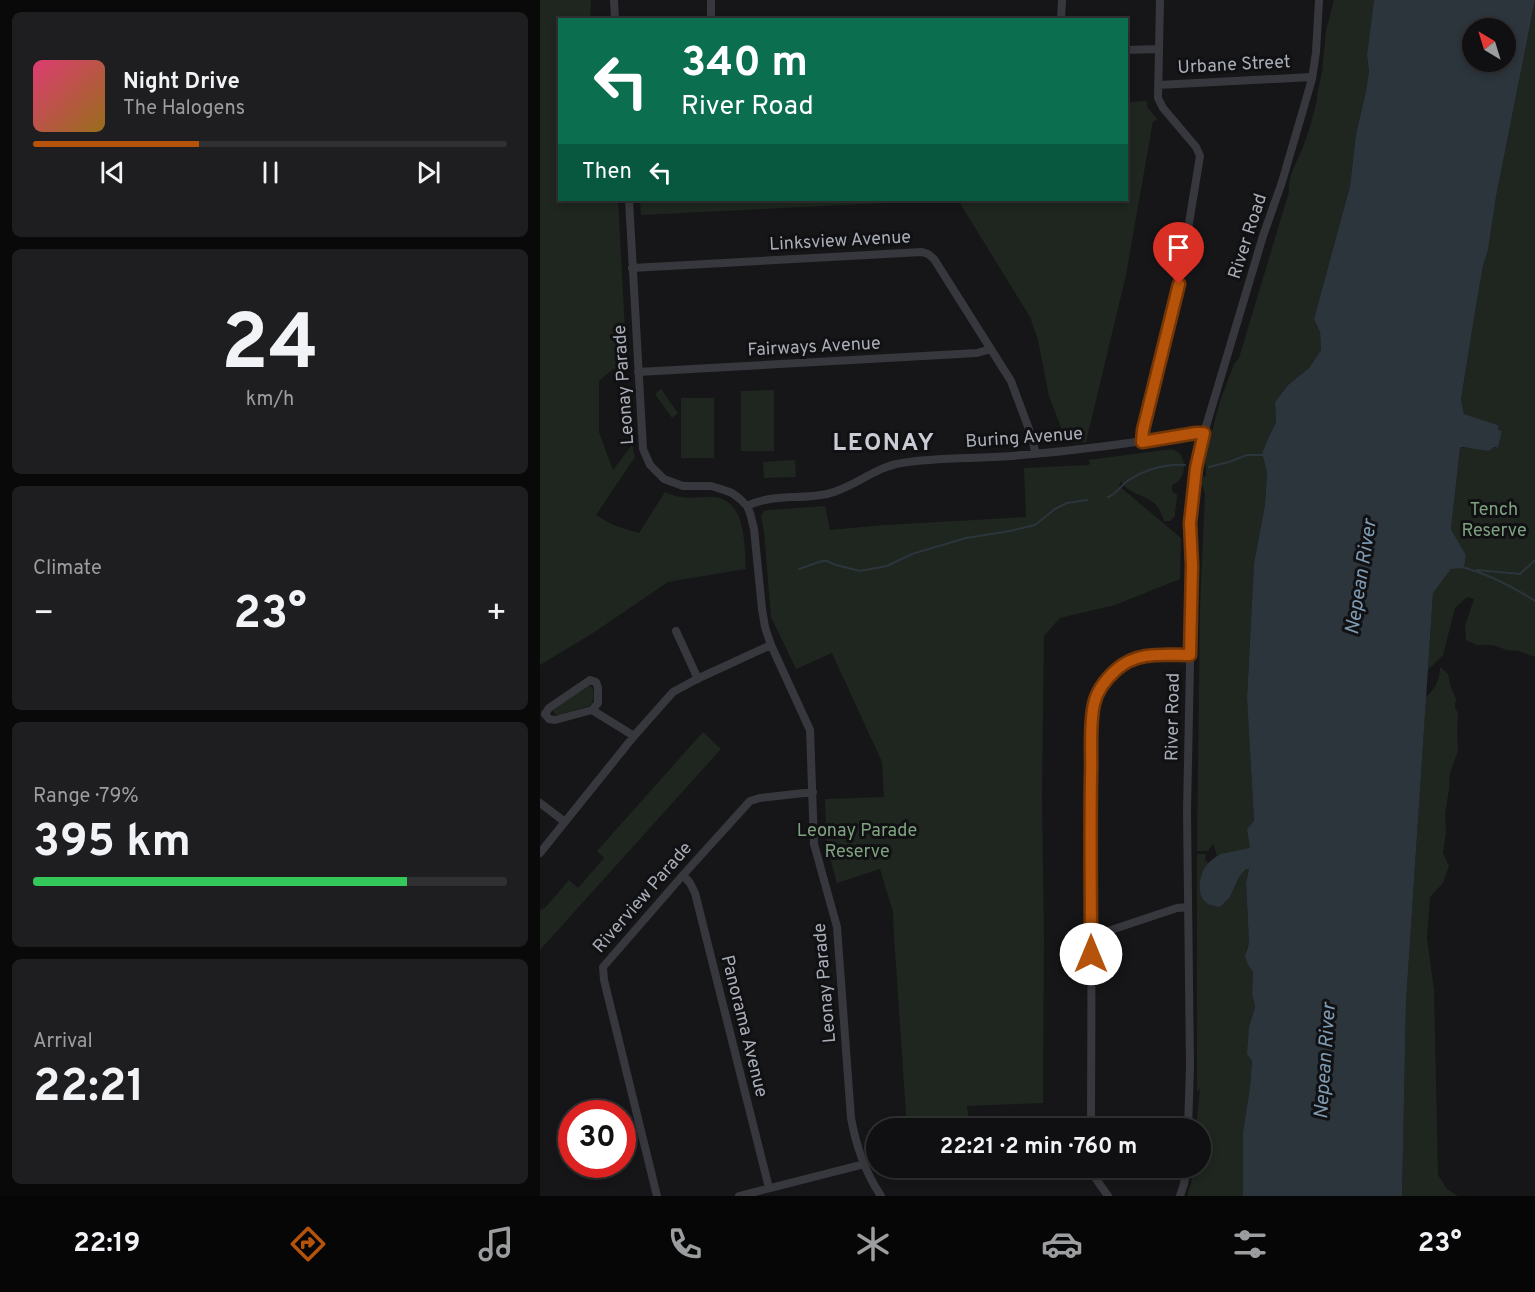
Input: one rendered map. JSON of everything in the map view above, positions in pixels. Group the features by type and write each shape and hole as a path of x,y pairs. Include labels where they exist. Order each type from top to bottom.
{"street":[{"path":"614,0 615,18"},
{"path":"711,0 711,18"},
{"path":"1061,18 1062,0"},
{"path":"1142,442 1179,284 1200,156 1196,147 1161,105 1158,98 1160,0"},
{"name":"River Road","path":"1188,1118 1190,1067 1187,811 1192,565 1190,523 1196,468 1204,433 1312,77 1319,0"},
{"path":"1128,50 1159,49"},
{"name":"Urbane Street","path":"1158,85 1312,77"},
{"name":"Leonay Parade","path":"628,201 642,444 645,456 652,468 673,484 719,488 732,493 747,506 750,513 754,529 765,627 771,645 809,726 815,847 837,927 853,1128 864,1164 881,1196"},
{"name":"Linksview Avenue","path":"632,268 925,253 934,259 1013,386 1033,440 1035,453"},
{"name":"Fairways Avenue","path":"638,372 977,353 991,349"},
{"name":"Buring Avenue","path":"747,506 765,499 818,495 837,491 880,469 903,462 1088,449 1204,433"},
{"path":"676,632 698,679"},
{"path":"540,853 634,736 673,692 771,645"},
{"path":"1091,1118 1090,831 1092,724 1096,697 1112,673 1122,664 1148,655 1190,655"},
{"path":"592,710 598,703 598,688 596,682 590,680 549,708 545,714 549,719 555,720 592,710 634,736"},
{"name":"Riverview Parade","path":"657,1196 604,980 603,967 750,801 813,792"},
{"path":"540,803 565,822"},
{"name":"Panorama Avenue","path":"683,875 695,893 771,1191"},
{"path":"1091,933 1105,932 1177,908 1187,907"},
{"path":"739,1196 771,1191 864,1164"},
{"path":"1096,1178 1108,1196"},
{"path":"1180,1196 1185,1178"}],"green space":[{"path":"540,0 591,0 590,18 558,18 558,201 618,201 627,368 613,369 599,381 599,432 613,470 632,445 635,457 596,515 613,525 639,533 665,492 685,498 719,498 729,503 741,522 746,569 668,582 593,633 540,665"},
{"path":"1334,0 1374,0 1367,55 1369,72 1356,134 1350,186 1314,319 1320,332 1321,350 1309,368 1288,385 1275,402 1276,423 1262,453 1267,472 1265,505 1254,563 1247,697 1254,821 1250,849 1217,856 1214,845 1208,851 1197,851 1200,606 1205,494 1202,484 1203,477 1206,476 1205,458 1220,401 1234,364 1239,358 1289,192 1291,174 1312,118 1322,72 1326,31"},
{"name":"Tench Reserve","path":"1535,0 1535,657 1493,645 1477,645 1466,640 1465,626 1474,599 1467,597 1455,608 1443,655 1428,670 1433,592 1451,569 1464,567 1466,555 1451,529 1460,448 1498,448 1502,431 1498,430 1498,425 1464,414 1461,401 1483,266 1488,250 1496,197"},
{"path":"1147,101 1147,107 1158,120 1153,121 1126,275 1086,442 1067,443 1049,396 1038,340 1030,317 959,201 1128,201 1128,102"},
{"path":"640,201 926,201 641,215"},
{"path":"661,389 678,413 672,418 655,394"},
{"path":"774,390 774,451 741,451 741,391"},
{"path":"681,398 714,398 714,458 681,458"},
{"name":"Leonay Parade Reserve","path":"1164,450 1173,450 1181,455 1184,471 1178,481 1172,485 1172,491 1177,498 1175,516 1170,521 1164,521 1159,509 1150,500 1128,489 1121,481 1119,486 1181,538 1180,579 1115,605 1060,618 1044,636 1043,1103 967,1106 969,1118 906,1118 893,912 880,869 837,883 827,847 825,799 884,797 882,762 832,653 796,669 771,617 761,516 764,511 769,510 825,506 830,530 1026,517 1024,468 1088,465 1090,464 1088,460"},
{"path":"795,460 796,477 764,478 763,462"},
{"path":"1440,667 1448,674 1456,699 1458,751 1450,773 1445,813 1446,833 1443,853 1449,866 1443,883 1430,897 1427,938 1434,990 1438,1175 1447,1189 1458,1196 1402,1196 1406,1002 1426,697 1436,684"},
{"path":"588,685 593,688 594,695 589,706 558,715 554,714 553,710"},
{"path":"703,732 721,749 540,950 540,910 545,908 569,880 578,888 604,858 597,851"},
{"path":"1197,854 1206,854 1205,859 1208,863 1203,871 1230,897 1239,877 1246,869 1249,869 1246,883 1249,943 1246,950 1248,965 1253,972 1252,994 1255,1007 1249,1027 1252,1061 1243,1132 1243,1196 1187,1196 1192,1178 1211,1178 1211,1118 1197,1118 1200,1088 1197,1092"}],"water":[{"name":"Nepean River","path":"1374,0 1535,0 1496,197 1488,250 1483,266 1461,400 1464,414 1498,425 1498,430 1502,431 1498,448 1494,447 1489,451 1460,448 1451,529 1466,555 1464,568 1451,569 1433,593 1406,1002 1402,1196 1243,1196 1243,1132 1252,1061 1247,1054 1249,1027 1255,1007 1252,994 1253,972 1245,956 1249,943 1246,883 1249,869 1246,869 1239,877 1230,897 1220,907 1213,906 1204,900 1200,884 1204,868 1220,854 1250,848 1247,829 1254,821 1247,698 1254,563 1265,505 1267,472 1262,453 1276,423 1275,402 1288,385 1309,368 1321,350 1320,332 1314,319 1350,186 1356,134 1369,72 1367,55"}],"waterway":[{"path":"1209,467 1247,455 1265,455"},
{"path":"1108,497 1126,482 1147,471 1162,466 1185,465"},
{"path":"799,569 822,561 860,571 887,566 912,554 966,538 1035,525 1055,509 1067,503 1087,500"},
{"path":"1477,570 1520,574 1535,560"},
{"path":"1462,567 1500,581 1535,601"}],"district":[{"name":"LEONAY","path":"884,442"}],"route":[{"path":"1091,954 1092,724 1096,697 1108,677 1122,664 1148,655 1190,655 1192,550 1189,533 1196,468 1204,433 1142,442 1179,284"}]}
